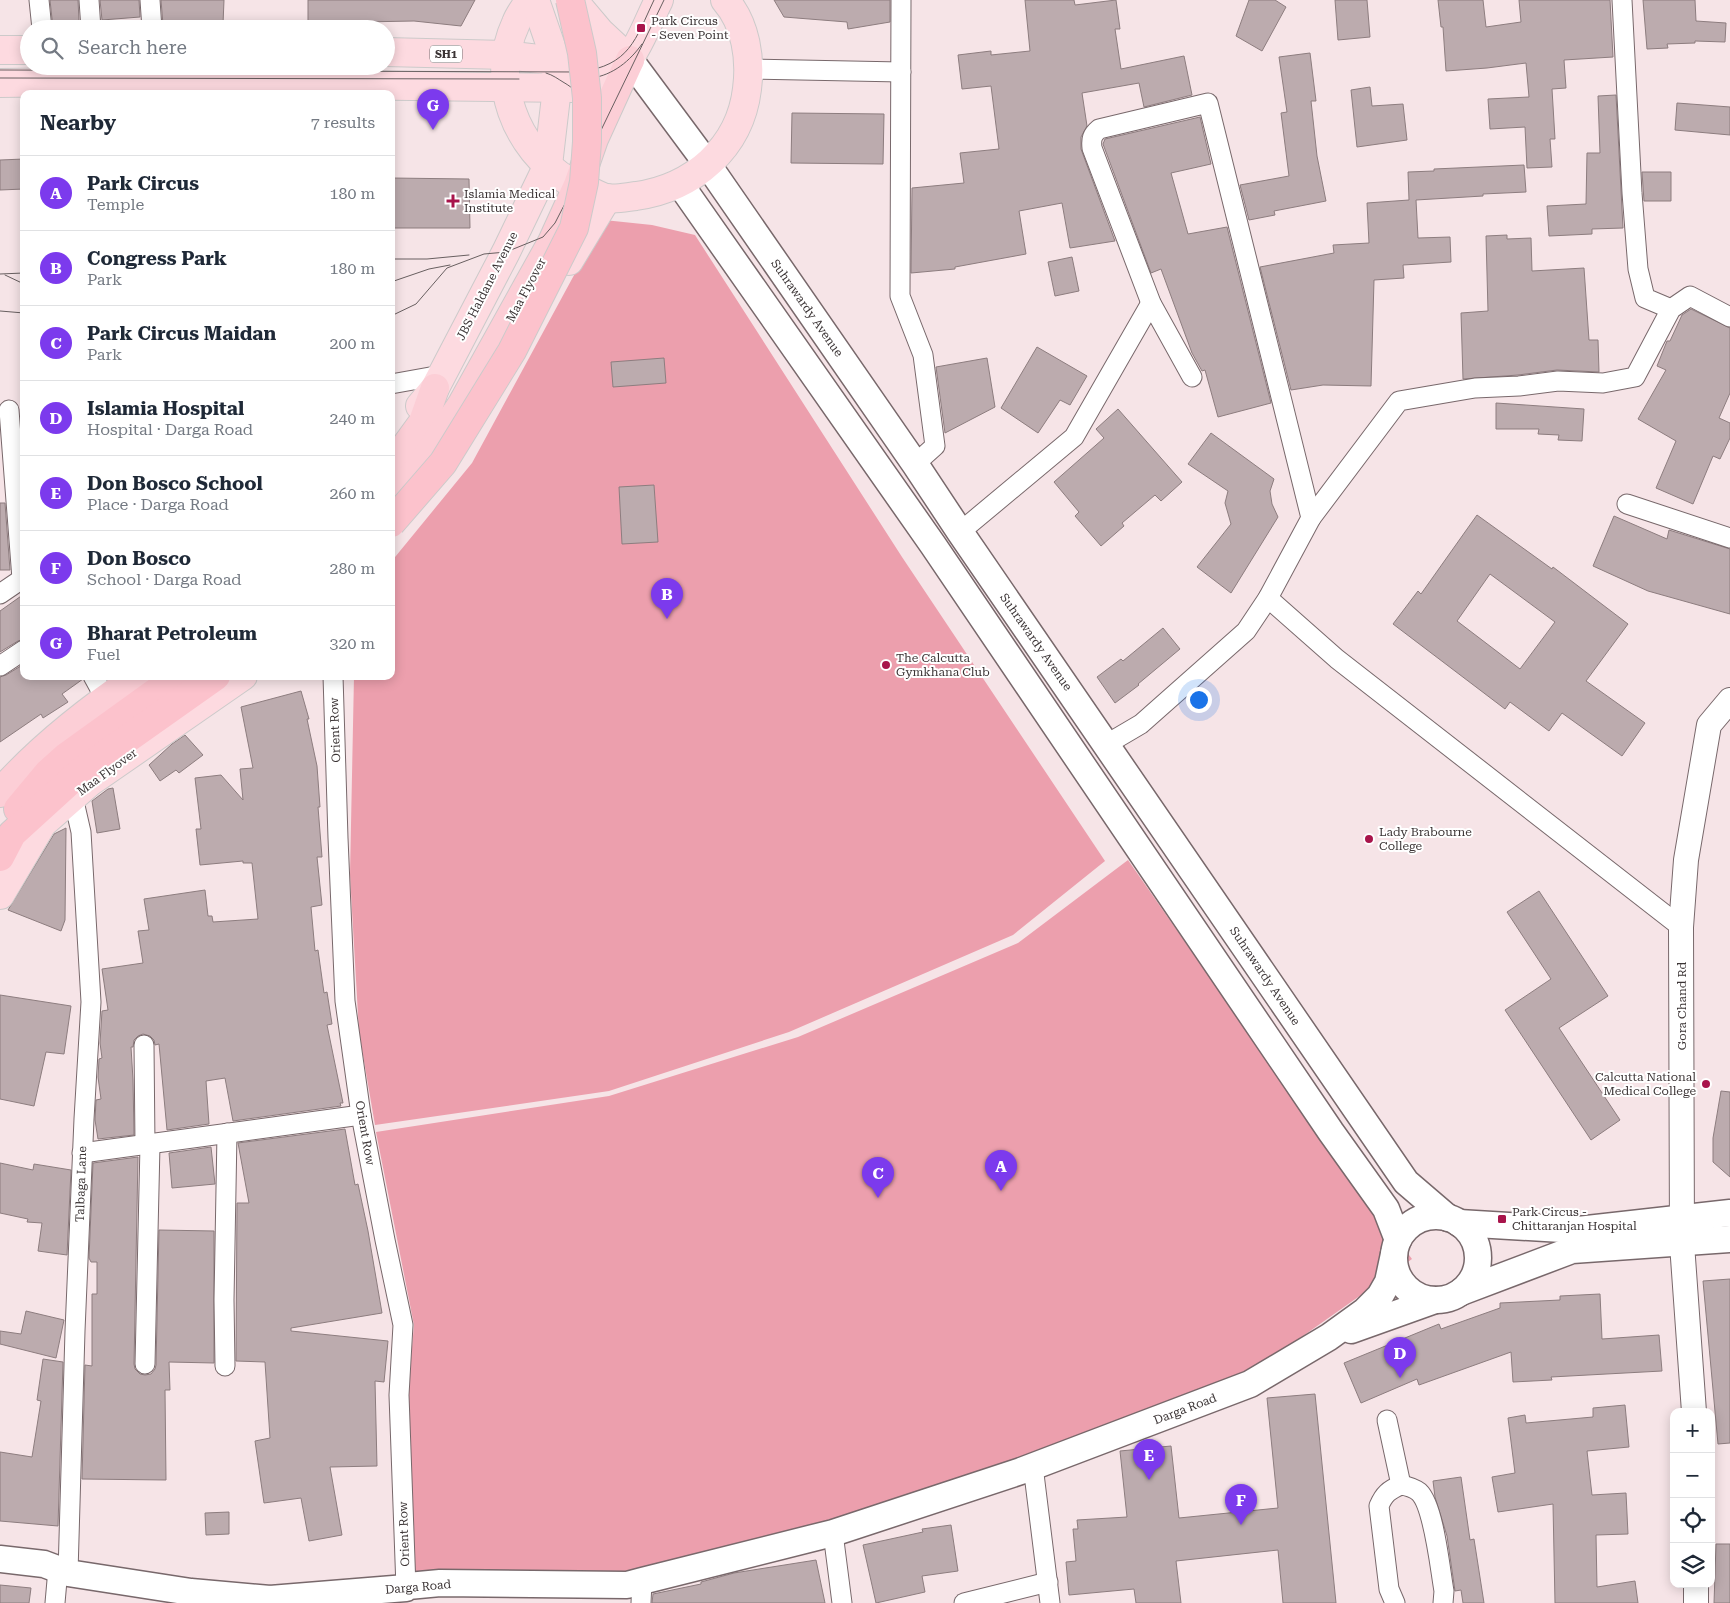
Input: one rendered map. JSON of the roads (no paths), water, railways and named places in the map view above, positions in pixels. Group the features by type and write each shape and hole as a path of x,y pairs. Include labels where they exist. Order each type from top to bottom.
{"highway":[{"path":"395,518 443,462 512,351 574,228 584,182 587,142 587,98 582,53 572,0"},
{"name":"Maa Flyover","path":"395,498 421,465 462,404 552,242 578,185 625,56"},
{"path":"395,461 424,422 438,381"},
{"path":"0,793 19,771 60,734 133,680"},
{"path":"0,832 48,773 67,756 172,680"},
{"path":"0,857 12,834 79,773 210,680"}],"main road":[{"path":"530,0 516,23 506,55 506,88 512,112 522,135 536,155 569,182 607,198 646,194 680,184 708,165 731,138 745,105 750,69 744,35 725,0"},
{"name":"JBS Haldane Avenue","path":"395,437 438,381 506,252 548,165 557,88 556,61 535,0"},
{"path":"572,0 600,32 625,56"},
{"path":"625,56 645,0"},
{"path":"0,83 155,82 574,88 600,83 614,74 659,0"},
{"path":"0,50 20,50"},
{"name":"SH1","path":"395,52 506,55"},
{"path":"506,55 556,61 625,56"},
{"name":"Suhrawardy Avenue","path":"625,56 708,165 1406,1182 1453,1220"},
{"path":"680,184 938,553 1325,1124 1386,1209 1396,1247 1395,1269 1405,1286 1421,1298 1448,1299 1461,1292 1572,1250 1682,1231 1730,1213"},
{"name":"Maa Flyover","path":"395,528 444,473 472,421 607,198"},
{"path":"0,777 40,735 102,680"},
{"name":"Maa Flyover","path":"0,895 42,824 90,782 237,680"},
{"path":"1396,1247 1406,1228 1417,1220 1434,1216 1453,1220 1578,1230 1682,1231 1730,1239"},
{"path":"1453,1220 1470,1233 1476,1247 1478,1261 1469,1285 1461,1292"},
{"name":"Darga Road","path":"0,1559 44,1564 63,1571 191,1592 270,1599 406,1588 408,1586 440,1583 627,1584 642,1592 833,1533 1033,1466 1250,1384 1329,1337 1365,1311 1380,1296 1388,1282 1396,1247"},
{"name":"Darga Road","path":"1329,1337 1435,1300"}],"street":[{"path":"39,0 41,20"},
{"path":"89,0 90,20"},
{"path":"150,0 151,20"},
{"path":"901,0 900,296 923,355 935,446 915,464"},
{"path":"1622,0 1638,269 1645,298 1671,309"},
{"path":"750,69 901,72"},
{"path":"1192,377 1151,303 1092,148 1091,140 1093,133 1099,129 1208,102 1311,518"},
{"path":"1107,744 1142,724 1246,631 1268,598 1311,518 1399,401 1475,388 1519,386 1558,381 1603,383 1636,377 1671,309 1690,296 1730,317"},
{"path":"960,532 1074,437 1151,303"},
{"path":"395,384 438,381"},
{"path":"11,410 20,538"},
{"path":"1627,504 1730,538"},
{"path":"0,594 20,582"},
{"path":"1268,598 1337,659 1681,928"},
{"path":"0,666 20,653"},
{"name":"Orient Row","path":"333,680 345,1001 361,1115 402,1325 399,1395 406,1588"},
{"name":"Gora Chand Rd","path":"1694,1408 1682,1231 1681,928 1686,860 1709,725 1730,700"},
{"name":"Talbaga Lane","path":"55,1603 63,1571 82,1152 91,1002 81,832 73,797"},
{"path":"144,1046 147,1145 145,1364"},
{"path":"82,1152 147,1145 361,1115"},
{"path":"226,1366 224,1300 227,1134"},
{"path":"1388,1420 1401,1485"},
{"path":"1033,1466 1050,1603"},
{"path":"1396,1603 1389,1589 1379,1506 1382,1497 1387,1491 1401,1485 1410,1487 1420,1493 1432,1517 1444,1591 1443,1603"},
{"path":"833,1533 842,1603"},
{"path":"964,1603 1048,1582"},
{"path":"1696,1588 1696,1603"}],"tram line":[{"path":"395,71 580,72 597,69 620,57 629,48 654,0"},
{"path":"395,314 416,304 447,268 484,254 506,252 543,237 555,223 664,0"},
{"path":"592,78 607,74 620,66 642,44"},
{"path":"0,70 20,70"},
{"path":"546,73 571,87 583,99 591,114 594,140"},
{"path":"0,78 519,79"},
{"path":"395,259 427,259 469,255"},
{"path":"395,281 429,269 450,265"},
{"path":"0,274 20,273"},
{"path":"5,275 20,282"},
{"path":"0,311 20,313"}],"place":[{"name":"Park Circus - Seven Point","path":"641,28"},
{"name":"Bharat Petroleum","path":"433,130"},
{"name":"Islamia Medical Institute","path":"453,201"},
{"name":"Congress Park","path":"667,619"},
{"name":"The Calcutta Gymkhana Club","path":"886,665"},
{"name":"Lady Brabourne College","path":"1369,839"},
{"name":"Calcutta National Medical College","path":"1706,1084"},
{"name":"Park Circus","path":"1001,1191"},
{"name":"Park Circus Maidan","path":"878,1198"},
{"name":"Park Circus - Chittaranjan Hospital","path":"1502,1219"},
{"name":"Islamia Hospital","path":"1400,1378"},
{"name":"Don Bosco School","path":"1149,1480"},
{"name":"Don Bosco","path":"1241,1525"}]}
